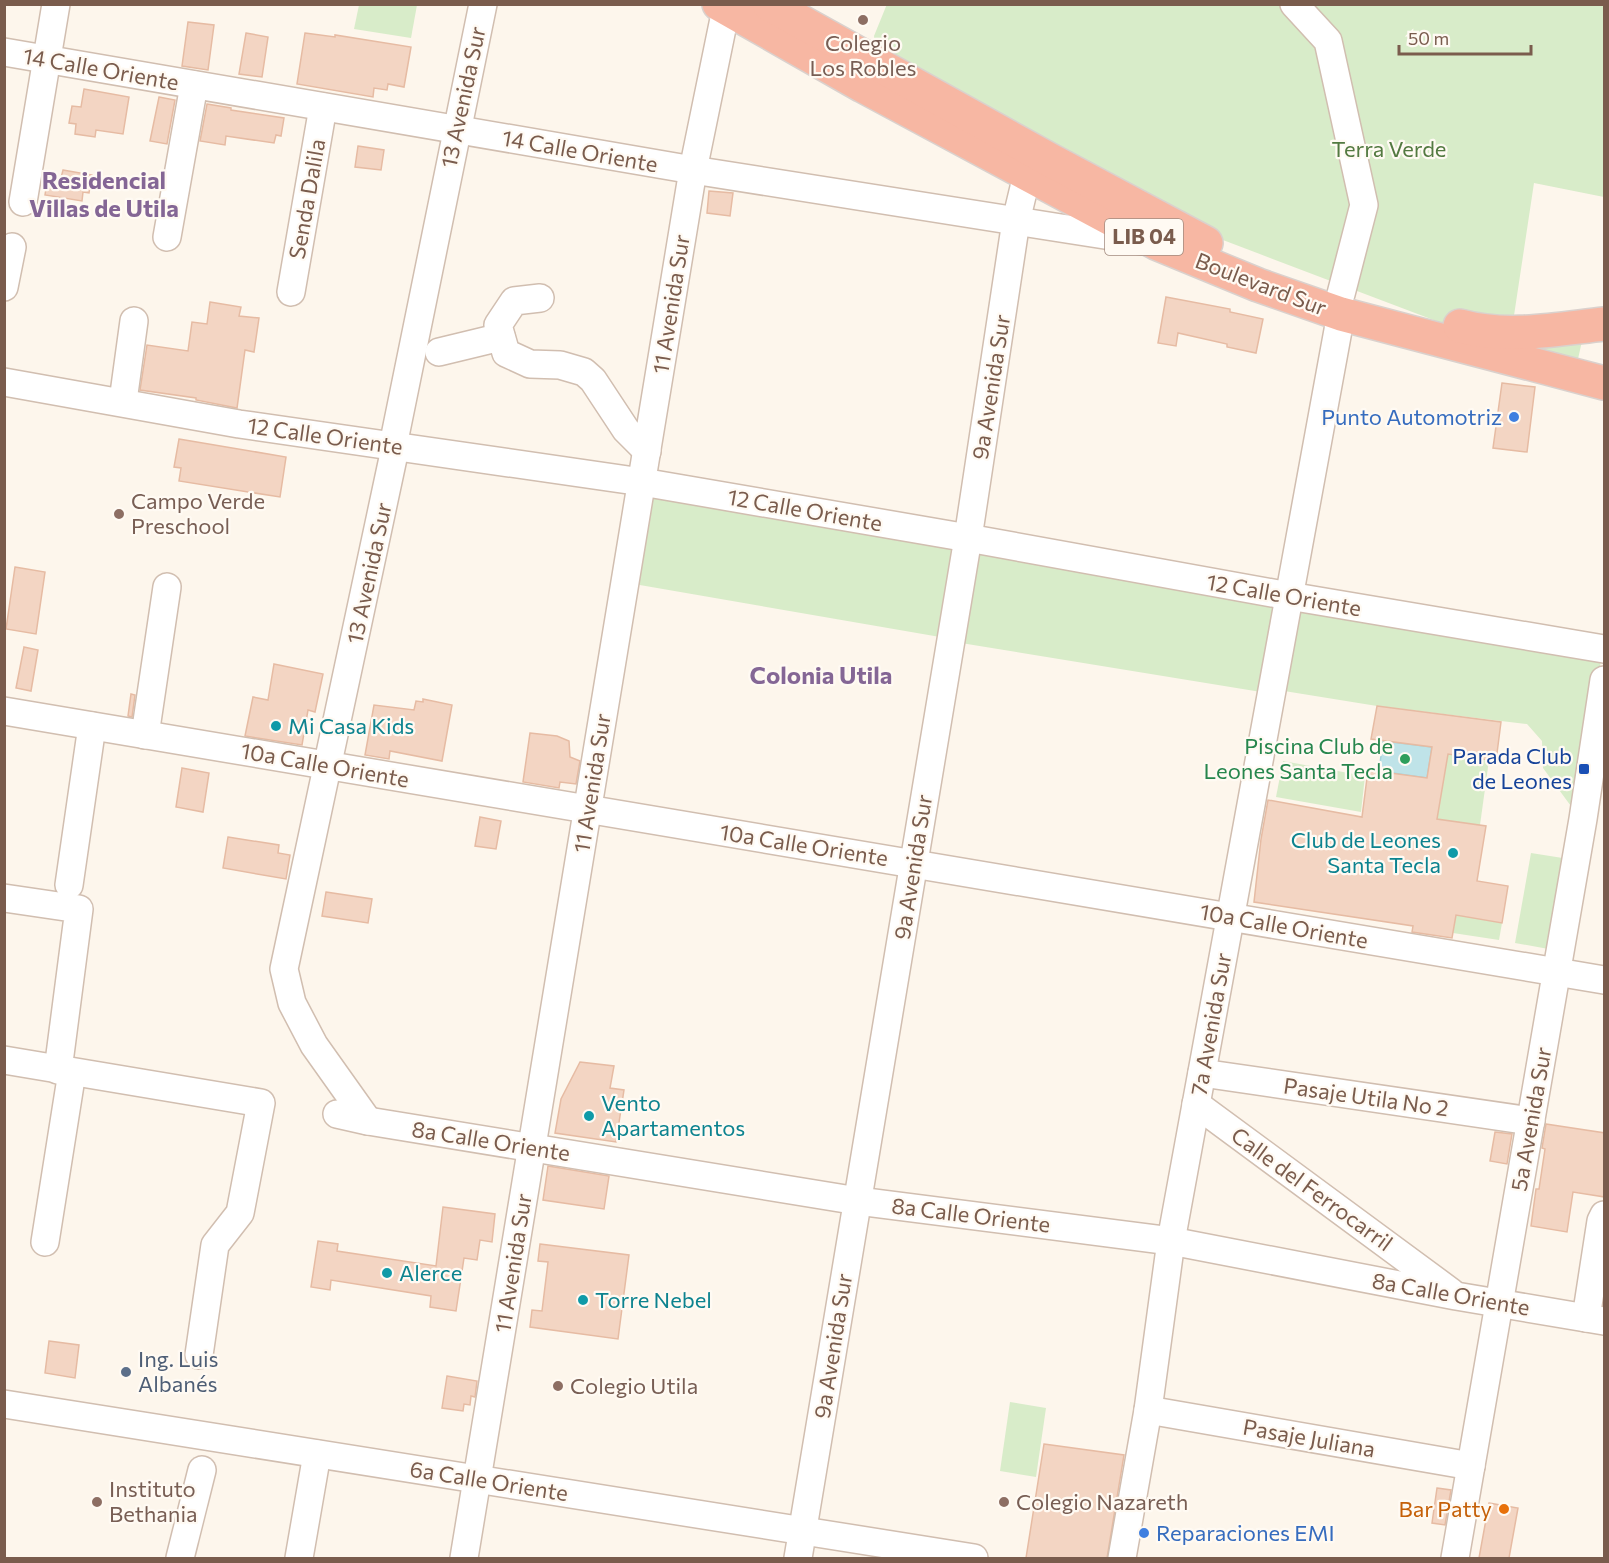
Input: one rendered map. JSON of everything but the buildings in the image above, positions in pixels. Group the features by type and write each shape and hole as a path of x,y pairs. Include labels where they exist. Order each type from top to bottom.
{"highway":[{"name":"Boulevard Sur","path":"770,4 1052,162 1212,247 1341,304 1605,383"},
{"name":"Boulevard Sur","path":"723,7 1027,175 1156,243 1258,285 1341,304 1490,332 1511,333 1605,324"},
{"name":"LIB 04","path":"1605,330 1594,345 1593,356 1598,376 1605,383"}],"street":[{"path":"18,190 48,60 56,4"},
{"name":"13 Avenida Sur","path":"369,1120 314,1045 292,1003 284,969 394,447 456,129 483,4"},
{"name":"7a Avenida Sur","path":"1122,1558 1148,1410 1171,1241 1341,304 1364,205 1328,41 1294,4"},
{"name":"11 Avenida Sur","path":"464,1558 693,170 723,7"},
{"name":"14 Calle Oriente","path":"4,52 693,170 1156,243"},
{"path":"167,237 194,85"},
{"name":"Senda Dalila","path":"291,292 323,107"},
{"name":"9a Avenida Sur","path":"798,1558 955,619 1016,221 1027,175"},
{"path":"4,287 12,247"},
{"path":"540,298 514,301 498,326 506,353 530,364 560,365 584,372 593,380 626,430 647,451"},
{"path":"123,402 134,321"},
{"path":"439,352 501,337"},
{"name":"12 Calle Oriente","path":"4,381 239,424 642,482 1605,649"},
{"path":"145,735 167,587"},
{"name":"5a Avenida Sur","path":"1455,1558 1605,680"},
{"name":"10a Calle Oriente","path":"4,711 1605,980"},
{"path":"45,1242 65,1071 74,897 92,726"},
{"path":"4,897 74,897"},
{"path":"4,1060 261,1103 240,1213 215,1245 199,1355"},
{"name":"Pasaje Utila No 2","path":"1202,1073 1530,1121"},
{"name":"Calle del Ferrocarril","path":"1196,1104 1456,1296"},
{"name":"8a Calle Oriente","path":"337,1114 858,1201 1171,1241 1456,1296 1595,1319"},
{"path":"1595,1319 1601,1221 1605,1215"},
{"name":"6a Calle Oriente","path":"4,1404 974,1558"},
{"name":"Pasaje Juliana","path":"1148,1410 1471,1466"},
{"path":"299,1558 317,1454"},
{"path":"180,1558 202,1470"}],"green space":[{"name":"Terra Verde","path":"887,4 1604,5 1604,197 1534,183 1510,342 1582,341 1578,359 1481,338 1215,237 876,50 874,36"},
{"path":"359,5 417,5 411,38 354,29"},
{"path":"650,493 956,548 940,637 634,584"},
{"path":"977,548 1278,602 1261,692 961,643"},
{"path":"1292,605 1602,654 1576,813 1543,768 1542,741 1527,724 1377,706 1278,690"},
{"path":"1448,754 1489,760 1480,825 1437,819"},
{"path":"1283,761 1365,776 1361,812 1276,797"},
{"path":"1531,853 1569,859 1554,950 1515,943"},
{"path":"1456,915 1502,923 1499,940 1453,933"},
{"path":"1010,1402 1046,1408 1036,1477 1000,1471"}],"water":[{"name":"Piscina Club de Leones Santa Tecla","path":"1383,741 1432,747 1427,778 1379,771"}],"place":[{"name":"Colegio Los Robles","path":"863,20"},
{"name":"Punto Automotriz","path":"1514,417"},
{"name":"Campo Verde Preschool","path":"119,514"},
{"name":"Mi Casa Kids","path":"276,726"},
{"name":"Piscina Club de Leones Santa Tecla","path":"1405,759"},
{"name":"Parada Club de Leones","path":"1584,769"},
{"name":"Club de Leones Santa Tecla","path":"1453,853"},
{"name":"Vento Apartamentos","path":"589,1116"},
{"name":"Alerce","path":"387,1273"},
{"name":"Torre Nebel","path":"583,1300"},
{"name":"Ing. Luis Albanés","path":"126,1372"},
{"name":"Colegio Utila","path":"558,1386"},
{"name":"Instituto Bethania","path":"97,1502"},
{"name":"Colegio Nazareth","path":"1004,1502"},
{"name":"Bar Patty","path":"1504,1509"},
{"name":"Reparaciones EMI","path":"1144,1533"}],"district":[{"name":"Residencial Villas de Utila","path":"104,195"},
{"name":"Colonia Utila","path":"821,676"}]}
